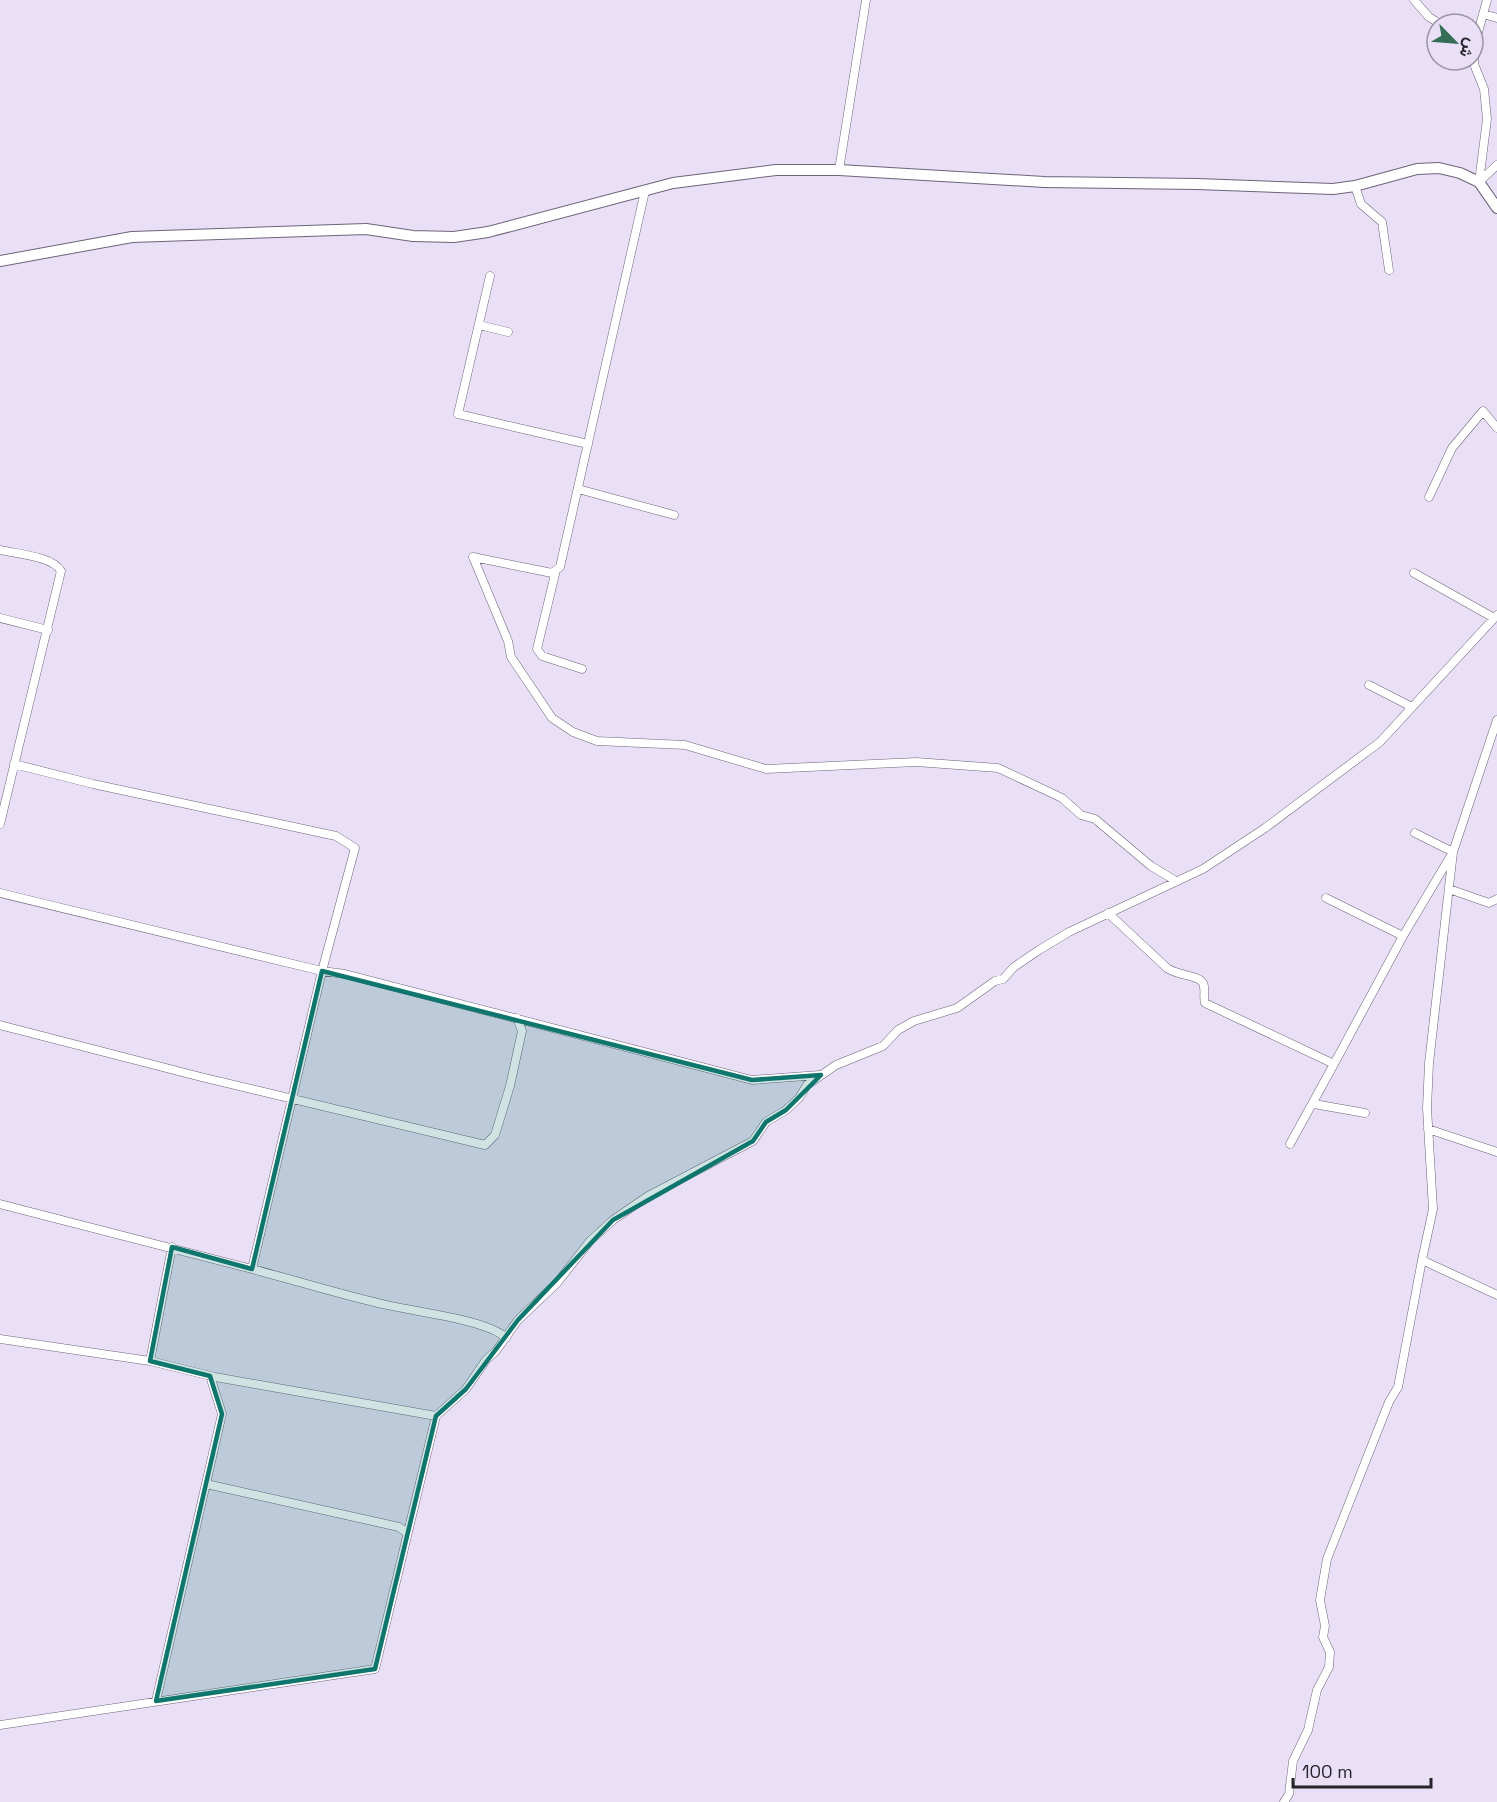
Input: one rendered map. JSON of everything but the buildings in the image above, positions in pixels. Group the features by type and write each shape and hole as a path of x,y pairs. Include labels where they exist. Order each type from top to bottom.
{"street":[{"path":"839,170 866,0"},
{"path":"1414,0 1425,12"},
{"path":"1477,72 1484,89 1487,119 1479,182"},
{"path":"1479,182 1497,165"},
{"path":"0,261 143,237 366,229 414,236 454,237 488,232 673,183 776,170 839,170 1044,182 1333,189 1355,186 1418,169 1438,168 1460,172 1479,182 1497,208"},
{"path":"1355,186 1361,204 1382,222 1389,270"},
{"path":"645,191 560,567 552,573 473,556 508,641 511,657 518,663 522,676 552,718 573,732 597,741 685,745 766,769 916,762 998,768 1062,798 1081,815 1095,819 1151,866 1176,881"},
{"path":"490,276 458,414 588,444"},
{"path":"479,325 508,332"},
{"path":"1429,497 1452,448 1483,411 1497,428"},
{"path":"578,489 674,515"},
{"path":"0,550 58,565 61,571 61,580 0,824"},
{"path":"556,570 537,649 542,656 582,669"},
{"path":"0,1725 375,1669 436,1416 466,1389 486,1360 507,1338 518,1320 557,1283 590,1241 613,1220 648,1196 753,1141 766,1122 786,1110 799,1098 807,1085 836,1065 883,1046 898,1030 914,1021 957,1008 995,981 1003,979 1014,967 1039,950 1108,913 1203,868 1265,828 1352,764 1380,741 1495,617 1414,573"},
{"path":"0,618 48,630"},
{"path":"1369,685 1412,706"},
{"path":"1284,1802 1289,1794 1293,1761 1308,1730 1317,1690 1329,1667 1330,1652 1323,1637 1325,1626 1320,1600 1327,1559 1389,1402 1398,1387 1433,1209 1428,1129 1429,1063 1453,852 1497,720"},
{"path":"14,764 93,784 336,836 355,848 322,971 252,1269"},
{"path":"1414,833 1453,852"},
{"path":"1290,1144 1314,1104 1403,936 1453,852"},
{"path":"1449,889 1489,903 1497,899"},
{"path":"0,893 322,971 345,974 753,1080 821,1075"},
{"path":"1326,898 1403,936"},
{"path":"1108,913 1167,968 1177,975 1194,975 1202,979 1205,987 1203,995 1205,1003 1334,1064"},
{"path":"0,1025 291,1099 485,1145 495,1135 510,1086 522,1030 517,1018"},
{"path":"1314,1104 1365,1113"},
{"path":"1428,1129 1497,1152"},
{"path":"0,1204 172,1247 378,1304 471,1323 500,1332 507,1338"},
{"path":"150,1361 172,1247"},
{"path":"1422,1260 1497,1295"},
{"path":"0,1339 150,1361 210,1376 436,1416"},
{"path":"156,1701 222,1414 210,1376"},
{"path":"206,1484 399,1527 407,1533"}],"highlighted area":[{"path":"322,971 752,1080 821,1075 786,1110 766,1122 753,1141 613,1220 518,1320 466,1389 436,1416 375,1669 156,1701 222,1414 210,1376 150,1361 172,1247 252,1269"}]}
